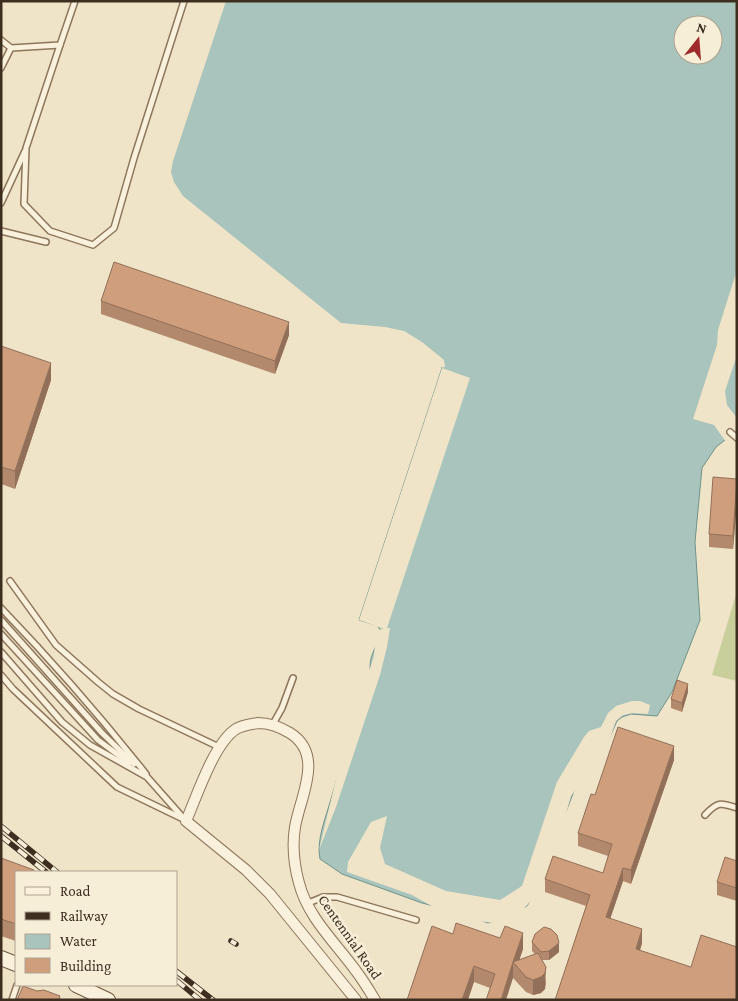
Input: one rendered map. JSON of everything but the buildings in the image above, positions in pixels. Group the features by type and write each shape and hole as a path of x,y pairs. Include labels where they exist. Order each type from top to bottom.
{"main road":[{"path":"1,958 15,964"},
{"path":"75,986 85,1000"},
{"path":"76,986 108,1000"}],"street":[{"path":"273,724 259,723 237,728 219,747 186,820 246,870 264,888 356,1000"},
{"name":"Centennial Road","path":"273,724 295,736 304,746 308,759 308,783 295,828 293,850 296,872 306,904 358,973 375,1000"}],"lane":[{"path":"1,202 26,148 75,1"},
{"path":"26,148 24,204 50,231 93,245 114,228 134,158 184,1"},
{"path":"1,40 12,48 60,45"},
{"path":"1,68 12,48"},
{"path":"1,230 46,242"},
{"path":"730,432 737,438"},
{"path":"10,581 56,645 113,694 139,709 219,747"},
{"path":"1,608 109,727 147,777"},
{"path":"1,620 102,733 147,777 186,820"},
{"path":"1,634 98,740 147,777"},
{"path":"1,652 62,722 90,745 147,777"},
{"path":"1,675 13,689 117,787 186,820"},
{"path":"273,724 282,708 293,678"},
{"path":"705,815 714,806 723,803 737,808"},
{"path":"306,904 323,898 337,898 416,920"}],"green space":[{"path":"737,591 737,681 712,675"}],"water":[{"path":"213,1 737,1 737,431 716,447 702,468 695,542 700,620 672,692 657,716 631,714 617,721 608,741 576,786 534,894 527,906 505,919 488,923 458,912 422,903 342,874 320,859 319,844 324,821 371,673 371,658 382,634 378,626 359,620 442,368 406,340 381,333 342,331 161,186"}],"pier":[{"path":"210,1 226,1 173,161 171,172 174,182 183,196 341,323 385,327 404,331 422,342 444,360 445,367 438,368 410,349 404,344 405,341 382,335 379,338 342,333 317,321 159,187 158,177 161,162"},
{"path":"737,270 737,355 725,391 727,405 737,418 737,434 726,442 714,425 693,419 717,345 718,330"},
{"path":"442,368 470,378 387,628 390,628 380,675 336,807 319,850 343,750 374,656 375,643 379,634 377,630 384,629 359,620"},
{"path":"632,701 640,701 650,705 648,714 633,713 623,715 616,721 608,744 571,796 561,832 537,894 520,913 508,920 493,923 478,921 437,909 412,895 347,872 348,862 371,822 387,816 380,848 385,864 446,891 500,900 522,886 557,782 584,737 589,731 601,727 608,713 616,706"}],"railway":[{"path":"1,826 56,871"},
{"path":"1,836 45,871"},
{"path":"231,941 236,944"},
{"path":"178,973 213,1000"},
{"path":"178,982 200,1000"}]}
